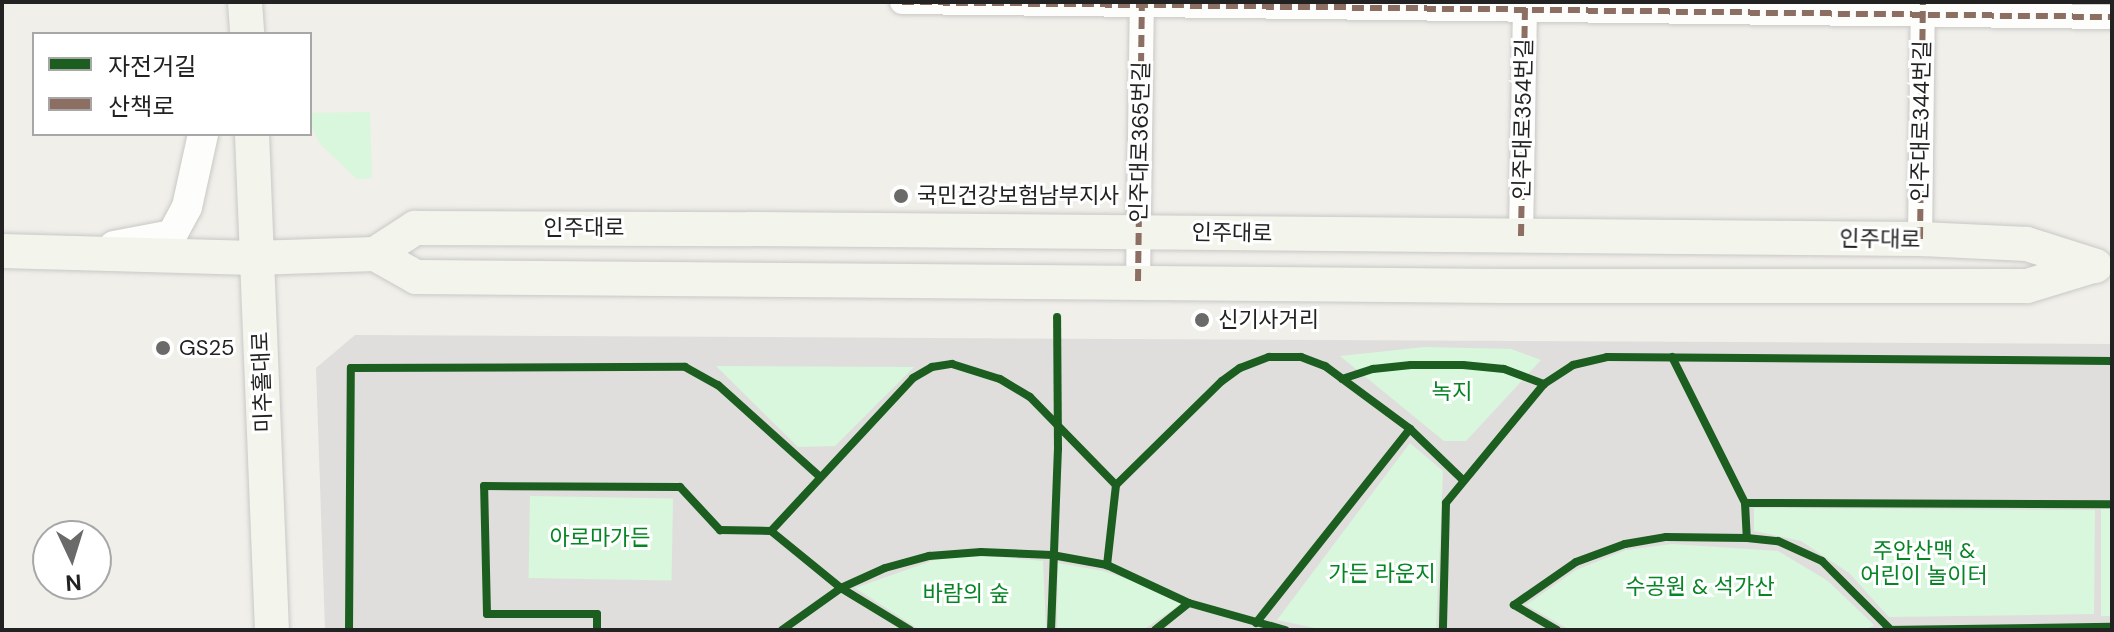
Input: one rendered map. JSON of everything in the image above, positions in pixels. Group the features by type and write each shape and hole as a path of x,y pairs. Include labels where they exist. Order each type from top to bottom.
{"main road":[{"path":"242,2 247,32"},
{"name":"미추홀대로","path":"252,136 254,258 262,337 272,630"},
{"name":"인주대로","path":"415,228 1139,232 1920,239 2027,244 2103,267 2027,286 1950,287 416,277 375,254 415,228"},
{"path":"2,251 254,258 375,254"}],"street":[{"path":"232,32 242,2"},
{"path":"902,2 1923,8 2112,17"},
{"name":"인주대로365번길","path":"1138,281 1142,4"},
{"name":"인주대로354번길","path":"1521,236 1525,6"},
{"name":"인주대로344번길","path":"1920,239 1923,8"},
{"path":"78,252 172,235 187,207 203,136"}],"shaded area":[{"path":"355,335 2112,344 2112,630 325,630 316,368"}],"green space":[{"path":"370,112 372,178 357,179 320,144 312,127 312,113"},
{"name":"녹지","path":"1425,347 1511,349 1541,360 1466,441 1444,441 1340,356"},
{"path":"716,366 914,367 835,446 798,447"},
{"name":"가든 라운지","path":"1410,443 1443,471 1436,630 1324,630 1277,620"},
{"name":"아로마가든","path":"530,496 673,498 672,580 529,578"},
{"name":"주안산맥 & 어린이 놀이터","path":"1754,508 2095,510 2094,614 1889,617 1849,573 1801,541 1754,531"},
{"path":"2101,509 2112,509 2112,616 2101,616"},
{"name":"수공원 & 석가산","path":"1672,544 1778,551 1828,581 1874,625 1866,630 1570,630 1526,605 1576,570 1626,550"},
{"name":"바람의 숲","path":"985,556 1043,561 1046,630 920,630 855,588 940,558"},
{"name":"바람의 숲","path":"1058,563 1103,571 1148,586 1181,604 1143,630 1057,630"}],"marked path":[{"path":"902,2 2112,17"},
{"path":"1138,281 1142,2"},
{"path":"1521,236 1525,2"},
{"path":"1920,239 1923,2"}],"cycle path":[{"path":"1051,630 1058,449 1057,317"},
{"path":"1116,485 1222,381 1240,368 1269,357 1301,357 1325,366 1410,429 1463,480"},
{"path":"1544,384 1573,365 1607,357 2112,361"},
{"path":"1672,357 1745,503 1747,538 1778,541 1822,561 1891,630"},
{"path":"771,531 913,378 932,367 952,364 1000,379 1030,397 1116,485 1107,565"},
{"path":"1342,379 1373,369 1463,365 1504,369 1544,384 1446,503 1443,630"},
{"path":"349,630 351,368 685,367 718,385 819,476"},
{"path":"1256,623 1410,429"},
{"path":"597,630 597,614 487,614 484,486 680,487 720,530 771,531 841,588 910,630"},
{"path":"1745,503 2112,504"},
{"path":"1557,630 1514,605 1576,562 1625,544 1666,537 1747,538"},
{"path":"782,630 841,588 885,568 929,556 981,552 1052,555 1107,565 1189,603"},
{"path":"1155,630 1189,603 1285,630"},
{"path":"1886,630 2112,627"}],"place":[{"name":"국민건강보험남부지사","path":"901,196"},
{"name":"신기사거리","path":"1202,320"},
{"name":"GS25","path":"163,348"}]}
